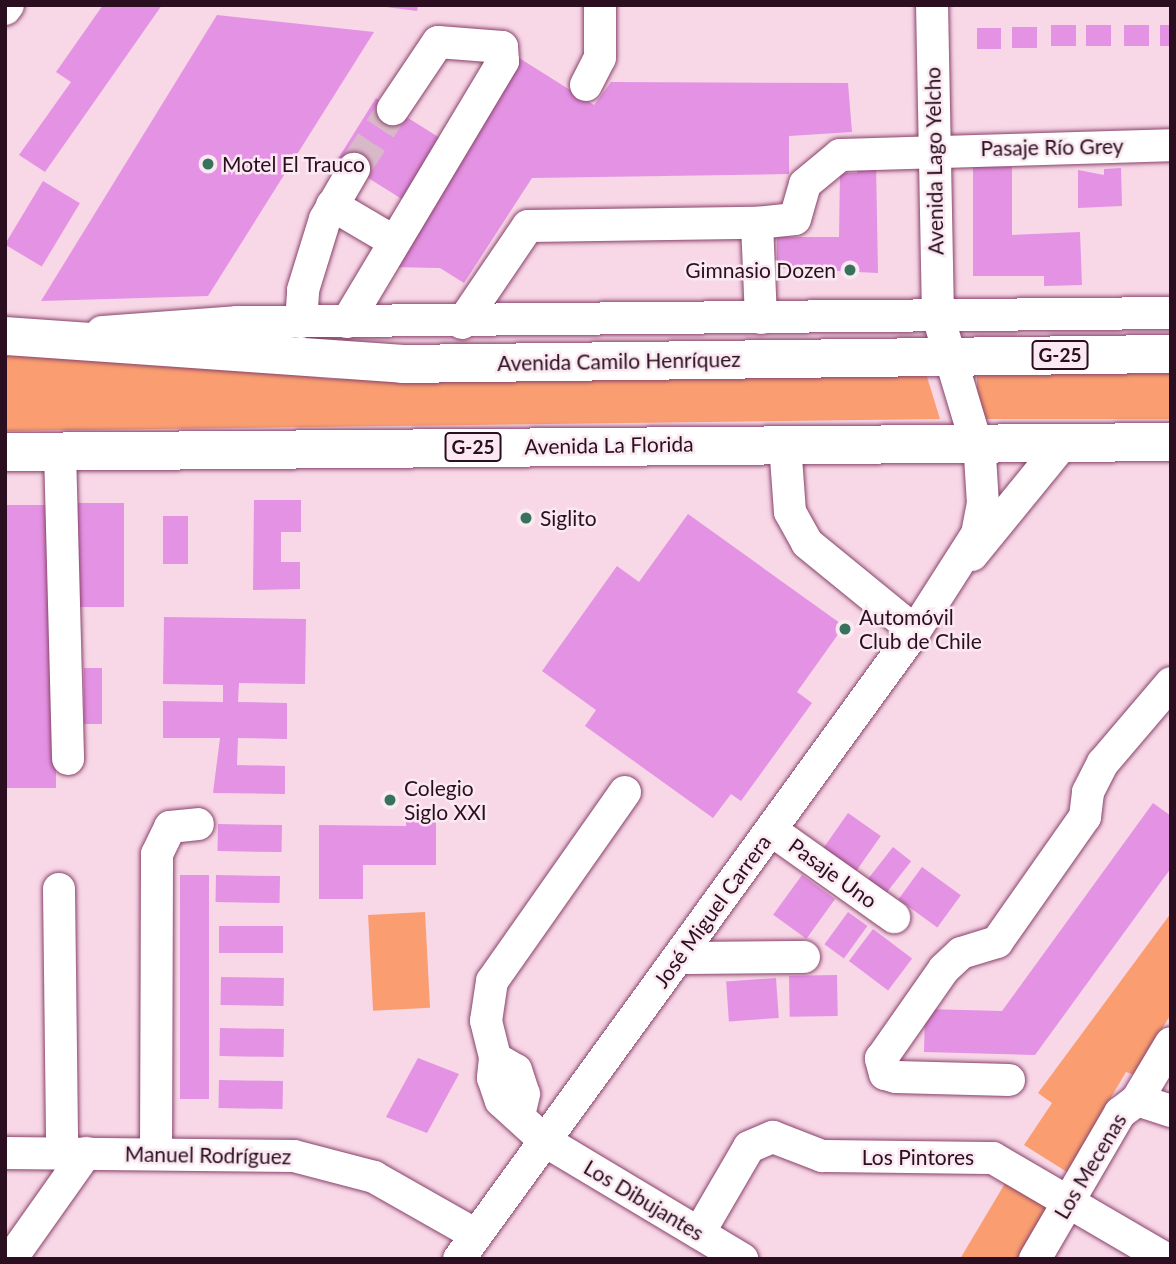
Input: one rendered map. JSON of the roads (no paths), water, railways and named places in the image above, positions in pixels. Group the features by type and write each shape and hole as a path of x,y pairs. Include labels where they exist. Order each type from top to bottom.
{"main road":[{"name":"Avenida Camilo Henríquez","path":"5,336 68,337 402,364 1171,354"},
{"name":"Avenida La Florida","path":"5,452 785,461 976,442 1171,442"}],"street":[{"path":"586,85 599,64 600,5"},
{"name":"Avenida Lago Yelcho","path":"932,5 938,316"},
{"path":"347,322 503,61 502,47 439,42 393,109"},
{"name":"Pasaje Río Grey","path":"758,223 795,219 805,184 841,155 933,148 1171,145"},
{"path":"301,322 303,290 332,205 355,169"},
{"path":"332,205 393,241"},
{"path":"462,323 528,226 758,223 761,318"},
{"name":"Avenida Camilo Henríquez","path":"68,337 173,323 462,323 1171,313"},
{"name":"José Miguel Carrera","path":"938,316 976,442 984,504 963,563"},
{"name":"José Miguel Carrera","path":"473,1250 545,1140 963,563 993,535 1065,441"},
{"path":"60,451 68,759"},
{"path":"785,461 790,512 807,543 915,631"},
{"path":"1009,1080 896,1077 885,1074 881,1059 944,969 961,953 1004,934 1085,817 1088,792 1103,763 1171,683"},
{"name":"Los Dibujantes","path":"625,792 492,981 486,1021 495,1058 493,1078 501,1101 545,1140 743,1259"},
{"path":"156,1153 157,854 170,827 198,824"},
{"name":"Pasaje Uno","path":"771,830 894,917"},
{"path":"11,1259 74,1153 59,889"},
{"path":"678,958 804,957"},
{"name":"Los Mecenas","path":"1035,1259 1120,1113 1137,1100 1171,1043"},
{"path":"1137,1100 1171,1111"},
{"name":"Los Pintores","path":"699,1233 750,1147 765,1137 836,1158 992,1158 1166,1259"},
{"name":"Manuel Rodríguez","path":"5,1153 268,1154 344,1167 402,1190 473,1250"}],"tunnel":[{"path":"354,169 393,109"}],"place":[{"name":"Motel El Trauco","path":"208,164"},
{"name":"Gimnasio Dozen","path":"850,270"},
{"name":"Siglito","path":"526,518"},
{"name":"Automóvil Club de Chile","path":"845,629"},
{"name":"Colegio Siglo XXI","path":"390,800"}]}
